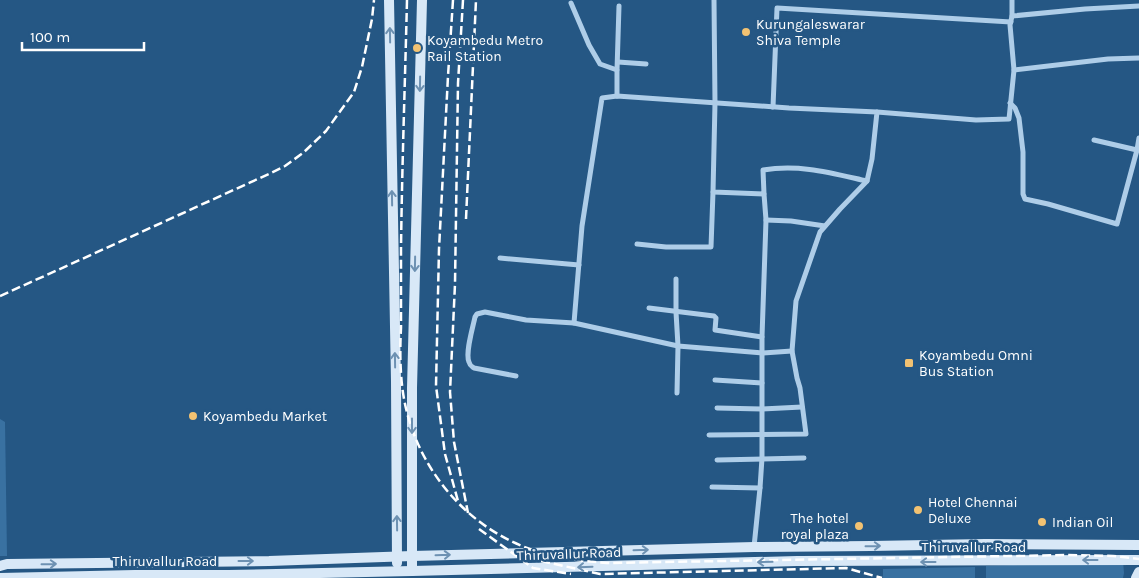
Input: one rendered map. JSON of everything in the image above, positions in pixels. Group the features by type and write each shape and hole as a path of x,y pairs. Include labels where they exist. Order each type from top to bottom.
{"street":[{"path":"389,0 398,572"},
{"path":"412,572 412,388 422,0"},
{"path":"637,244 666,247 711,247 715,102 714,0"},
{"path":"574,323 582,226 602,98 617,96 976,120 1009,119 1014,70 1010,25 1012,19 1012,0"},
{"path":"571,3 589,45 600,64 617,70"},
{"path":"617,96 619,6"},
{"path":"773,107 777,8 1012,19 1085,9 1139,6"},
{"path":"1014,70 1108,59 1139,58"},
{"path":"618,62 646,64"},
{"path":"1010,103 1019,118 1023,152 1023,194 1025,199 1117,224 1139,138"},
{"path":"709,435 806,434 800,388 792,351 796,300 820,232 867,181 872,159 877,112"},
{"path":"1094,140 1137,150"},
{"path":"754,547 762,458 762,337 766,220 763,170 796,167 867,181"},
{"path":"713,192 764,194"},
{"path":"766,220 791,221 825,226"},
{"path":"500,258 579,266"},
{"path":"676,279 677,394"},
{"path":"649,308 714,316 716,318 714,330 762,337"},
{"path":"516,376 474,368 470,365 468,360 470,338 475,317 478,314 485,312 526,320 574,323 678,346 763,353 792,351"},
{"path":"715,380 762,384"},
{"path":"717,408 802,407"},
{"path":"718,460 804,458"},
{"path":"712,487 760,488"},
{"path":"0,566 7,564 269,561 754,547 984,544 1139,545"},
{"name":"Thiruvallur Road","path":"0,578 412,572 780,562 1139,560"},
{"path":"1136,578 1139,572"}],"shaded area":[{"path":"0,419 5,422 7,556 0,556"},
{"path":"1123,561 1123,578 986,578 986,566"},
{"path":"975,567 975,578 883,578 883,569"}],"railway":[{"path":"0,296 271,173 303,153 326,131 354,92 362,67 374,0"},
{"path":"407,0 401,249 400,357 402,385 407,412 416,439 428,463 462,507 483,524 507,539 551,556 607,563 1068,555 1113,556 1139,559"},
{"path":"453,0 439,249 436,386 445,454 458,501"},
{"path":"463,0 458,83 455,284 450,392 454,442 468,513"},
{"path":"466,219 476,0"},
{"path":"479,529 533,568 571,574"},
{"path":"518,550 532,559 600,574 846,568 882,578"}],"place":[{"name":"Kurungaleswarar Shiva Temple","path":"746,32"},
{"name":"Koyambedu Metro Rail Station","path":"417,48"},
{"name":"Koyambedu Omni Bus Station","path":"909,363"},
{"name":"Koyambedu Market","path":"193,416"},
{"name":"Hotel Chennai Deluxe","path":"918,510"},
{"name":"Indian Oil","path":"1042,522"},
{"name":"The hotel royal plaza","path":"859,526"}]}
